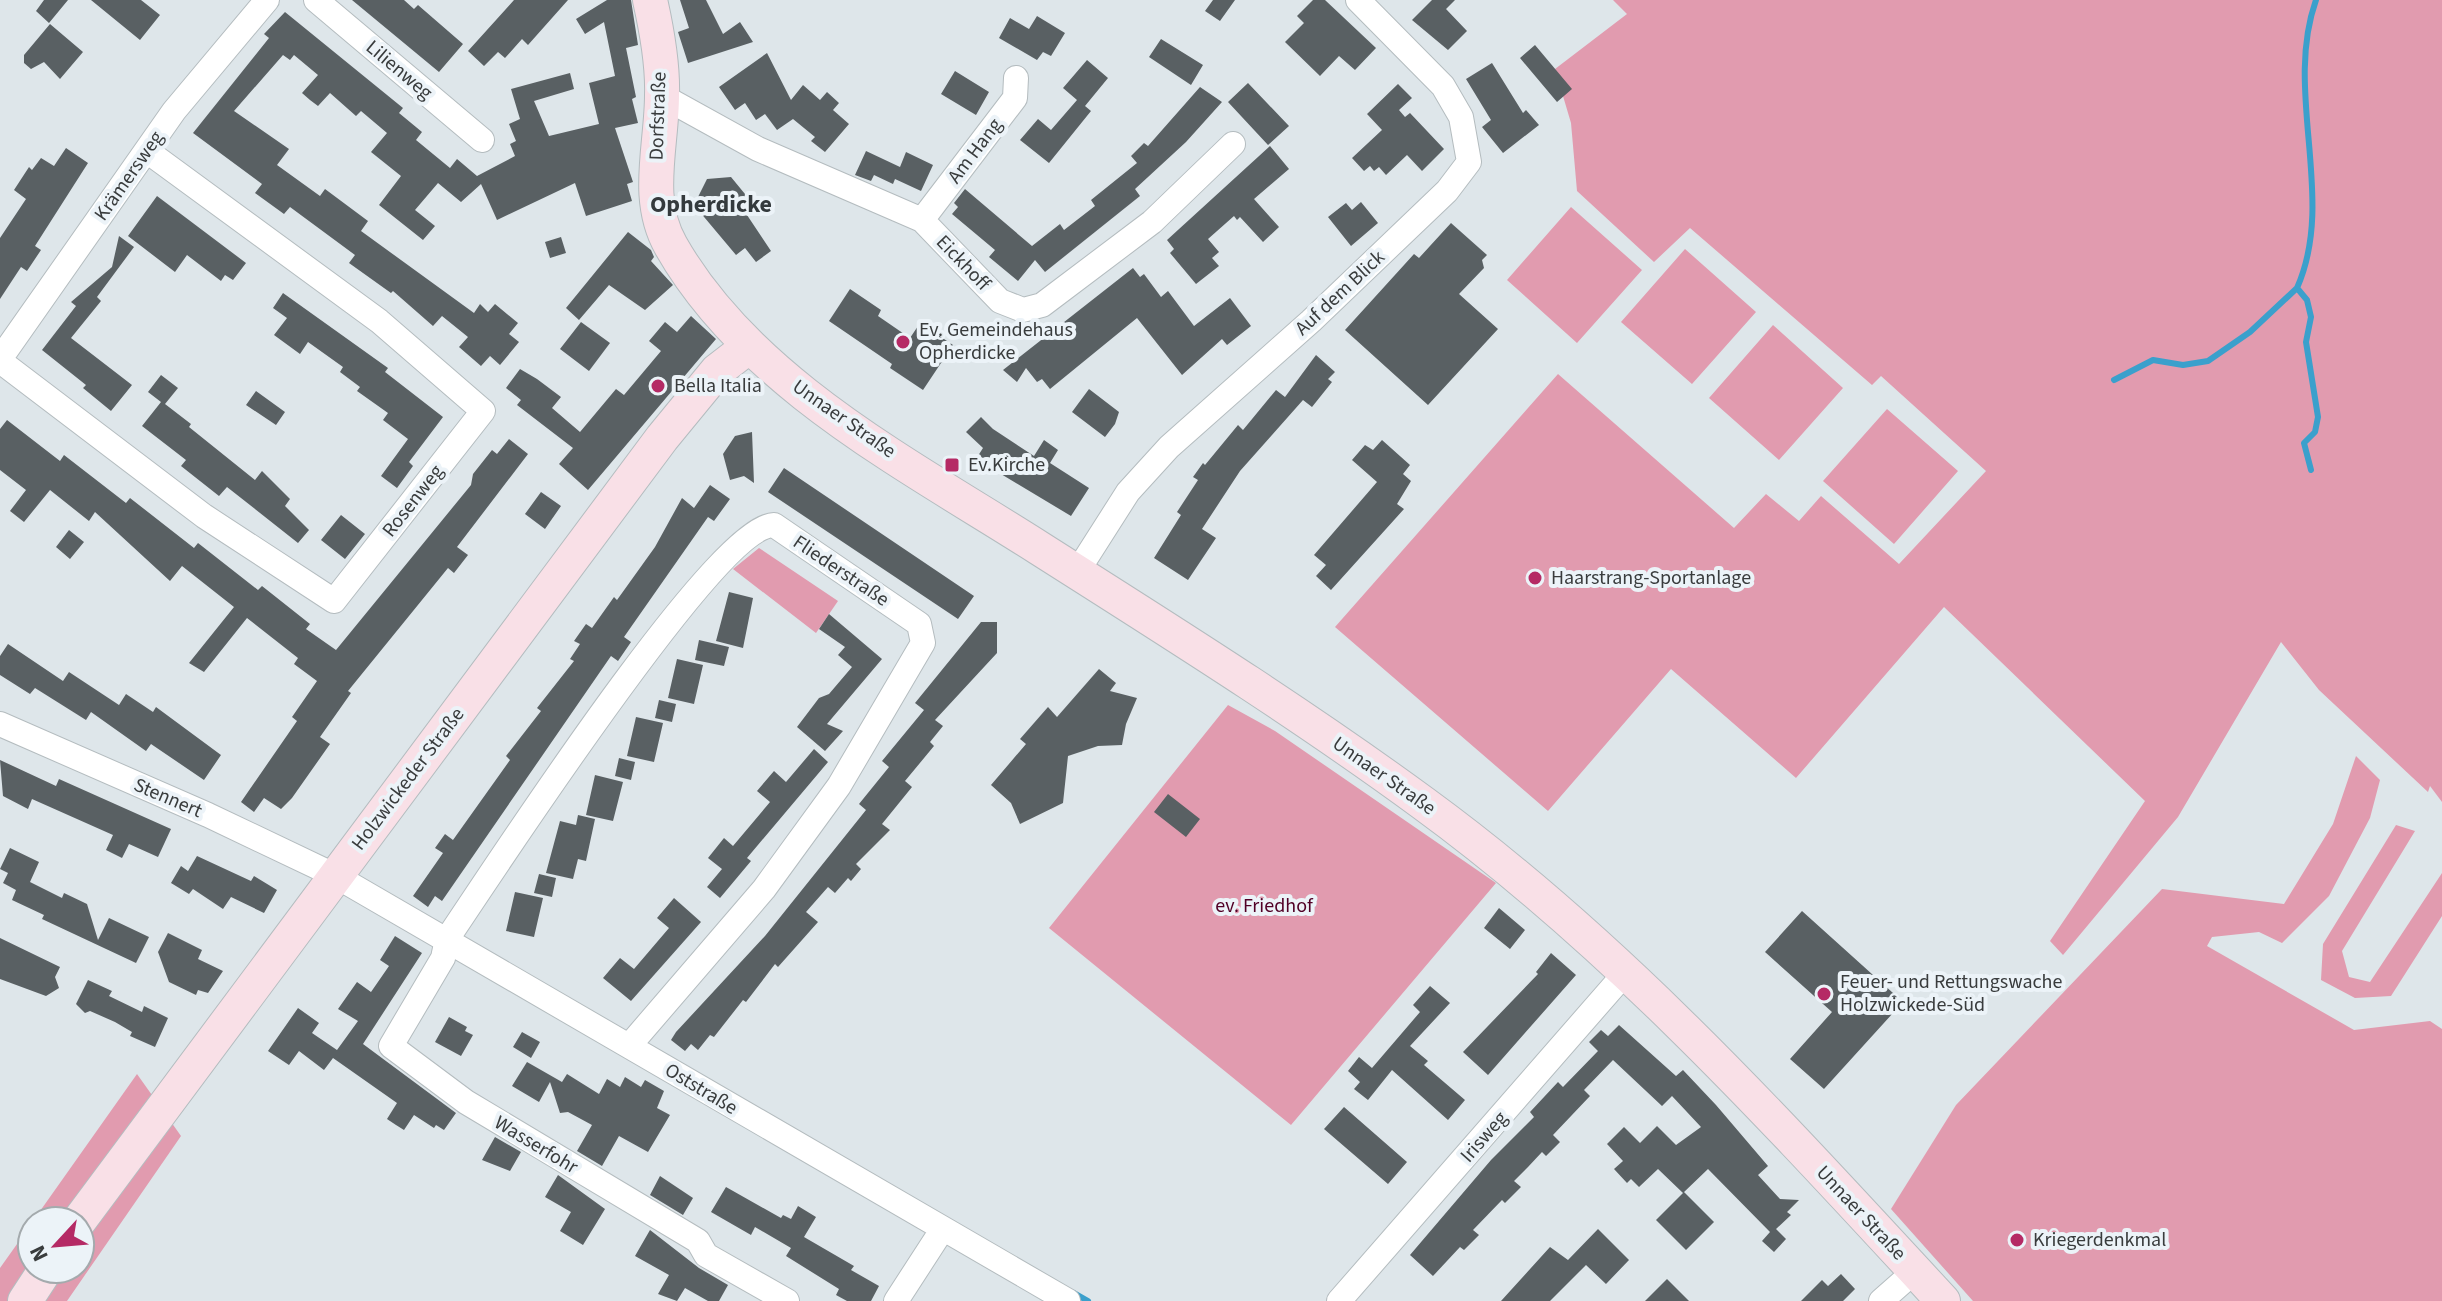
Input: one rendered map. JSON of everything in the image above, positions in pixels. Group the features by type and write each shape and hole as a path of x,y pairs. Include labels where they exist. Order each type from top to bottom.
{"main road":[{"name":"Dorfstraße","path":"650,0 662,96 656,184 660,224 683,265 748,347"},
{"name":"Unnaer Straße","path":"748,347 824,407 1308,722 1427,806 1564,915 1712,1053 1943,1301"},
{"name":"Holzwickeder Straße","path":"91,1205 662,438 717,371 748,347"}],"street":[{"name":"Krämersweg","path":"0,360 184,99 267,0"},
{"name":"Lilienweg","path":"316,0 482,140"},
{"name":"Auf dem Blick","path":"1077,572 1128,492 1169,447 1379,256 1447,191 1469,162 1461,117 1443,86 1358,0"},
{"name":"Am Hang","path":"922,220 1015,98 1016,78"},
{"name":"Eickhoff","path":"662,96 758,149 922,220 1000,301 1023,310 1042,305 1152,222 1233,144"},
{"name":"Rosenweg","path":"0,360 204,516 334,601 483,411 379,321 147,151"},
{"name":"Fliederstraße","path":"447,939 657,636 729,555 764,525 774,525 919,624 923,643 839,786 774,876 629,1046"},
{"name":"Stennert","path":"0,724 208,815 334,875"},
{"name":"Oststraße","path":"334,875 1068,1301"},
{"name":"Wasserfohr","path":"447,939 443,958 391,1046 466,1102 698,1241 706,1255 787,1301"},
{"name":"Irisweg","path":"1339,1301 1627,971"},
{"path":"896,1301 942,1230"},
{"path":"1881,1301 1915,1271"}],"green space":[{"path":"1613,0 2442,0 2442,802 2430,786 2428,792 2319,690 2281,642 2178,817 2063,955 2050,941 2145,801 1944,607 1796,778 1671,669 1548,811 1335,627 1558,374 1734,528 1766,494 1799,521 1821,496 1899,564 1986,471 1881,376 1872,385 1690,228 1654,262 1577,191 1571,123 1555,69 1627,14"},
{"path":"1571,207 1642,270 1577,343 1507,280"},
{"path":"1685,249 1756,312 1692,384 1621,322"},
{"path":"1773,325 1843,388 1779,460 1709,398"},
{"path":"1887,409 1958,471 1894,544 1823,481"},
{"path":"759,548 838,601 816,633 733,569"},
{"name":"ev. Friedhof","path":"1228,705 1275,731 1496,883 1291,1125 1049,928"},
{"path":"2356,756 2380,780 2370,818 2329,896 2282,943 2259,932 2212,937 2207,946 2354,1030 2430,1021 2442,1029 2442,1301 1973,1301 1891,1209 1956,1105 2162,889 2284,904 2333,824"},
{"path":"2396,825 2415,831 2342,951 2349,977 2370,982 2442,873 2442,916 2391,996 2355,998 2321,980 2323,944"},
{"path":"137,1074 181,1136 96,1259 96,1205 44,1205"},
{"path":"16,1246 16,1285 78,1285 67,1301 0,1301 0,1268"}],"building":[{"path":"44,0 68,0 49,23 36,11"},
{"path":"91,0 141,0 160,15 140,40"},
{"path":"352,0 404,0 414,9 418,5 463,44 439,72"},
{"path":"514,0 568,0 528,45 522,39 505,58 498,52 484,66 468,51"},
{"path":"607,0 631,0 638,45 626,48 638,123 615,128 633,182 627,184 632,201 586,216 575,183 497,220 481,184 461,202 438,183 415,210 435,226 423,240 379,205 401,176 371,152 387,133 361,111 356,116 330,93 318,106 310,100 302,93 318,75 294,55 290,60 283,55 234,111 289,149 277,165 320,196 325,189 368,221 361,231 474,313 480,304 488,312 495,304 518,323 509,334 519,342 500,365 490,356 481,366 459,347 468,337 442,316 433,326 393,291 391,293 349,263 355,255 290,207 284,214 255,193 262,184 193,133 269,38 264,34 285,12 403,108 399,113 422,132 416,140 450,168 457,159 477,176 515,156 510,144 516,141 509,124 520,119 511,89 570,73 574,89 534,101 549,136 599,124 589,83 615,76 604,22 585,34 576,19"},
{"path":"680,0 706,0 723,34 740,22 753,42 688,63 678,32 689,28"},
{"path":"1213,0 1235,0 1220,21 1205,11"},
{"path":"1313,0 1325,0 1376,48 1355,70 1339,56 1320,76 1285,42 1304,23 1297,16"},
{"path":"1432,0 1455,0 1446,9 1467,31 1448,50 1412,20"},
{"path":"1037,16 1065,33 1051,56 1043,52 1037,60 999,38 1010,18 1029,29"},
{"path":"50,24 83,52 60,79 44,62 31,69 24,63 24,55"},
{"path":"1161,39 1203,65 1191,85 1149,57"},
{"path":"1535,45 1572,89 1557,102 1520,58"},
{"path":"767,53 791,100 803,85 820,100 827,92 839,103 833,110 849,124 825,152 811,141 815,137 793,119 777,130 765,114 756,120 745,103 735,110 719,87"},
{"path":"1087,60 1108,78 1085,106 1091,111 1049,163 1020,140 1038,119 1051,130 1077,100 1063,88"},
{"path":"1492,63 1523,113 1526,110 1539,125 1503,153 1482,127 1491,120 1466,79"},
{"path":"955,71 989,92 976,115 941,94"},
{"path":"1248,83 1289,126 1268,145 1228,102"},
{"path":"1398,84 1412,98 1399,110 1405,117 1410,113 1444,149 1422,171 1407,155 1386,175 1379,167 1374,171 1370,166 1364,171 1352,158 1382,130 1367,114"},
{"path":"1200,87 1222,102 1186,142 1135,189 1140,196 1045,272 1035,260 1018,281 989,257 995,250 952,214 958,207 954,203 965,189 1032,246 1060,224 1064,230 1095,206 1091,200 1137,163 1131,156 1144,143 1148,146"},
{"path":"1270,146 1289,169 1254,199 1279,227 1263,242 1240,217 1237,220 1234,216 1208,239 1219,252 1212,258 1219,266 1196,284 1170,253 1174,249 1167,240"},
{"path":"66,148 88,163 35,246 41,250 27,271 21,267 0,299 0,238 26,199 14,190 29,167 32,170 41,158 54,166"},
{"path":"866,151 900,167 906,152 933,165 921,191 895,179 893,184 874,175 871,181 855,175"},
{"path":"731,177 754,205 745,212 771,251 756,262 745,248 736,255 694,205 707,179"},
{"path":"157,196 246,263 233,280 225,275 221,281 187,255 175,272 128,236"},
{"path":"1361,202 1378,223 1351,246 1328,217 1346,203 1352,210"},
{"path":"1451,223 1487,255 1482,260 1484,268 1459,294 1498,329 1428,405 1345,330 1414,254 1419,258"},
{"path":"628,232 651,250 654,257 651,261 673,285 645,310 609,285 579,320 566,308"},
{"path":"119,236 134,247 97,297 101,301 71,338 132,385 111,411 83,388 86,385 42,350 76,306 71,302 112,267"},
{"path":"561,237 566,253 550,258 545,242"},
{"path":"1133,268 1140,277 1144,274 1161,297 1168,291 1194,326 1230,298 1251,326 1227,345 1222,339 1182,375 1137,318 1050,389 1042,379 1037,382 1026,368 1017,382 1003,370"},
{"name":"Ev. Gemeindehaus Opherdicke","path":"850,289 881,310 878,316 910,338 920,323 953,345 923,390 890,368 892,364 829,321"},
{"path":"283,293 388,368 385,372 443,417 409,462 413,466 397,488 381,476 408,439 383,420 388,413 357,391 360,387 340,372 343,367 308,342 300,354 274,335 287,318 273,308"},
{"path":"691,316 716,339 588,490 559,464 573,448 517,405 521,400 506,388 520,369 537,379 561,397 552,408 580,432 616,389 624,395 661,351 649,341 665,322 677,332"},
{"path":"581,322 610,343 589,371 560,349"},
{"path":"1316,355 1335,372 1328,379 1332,382 1312,407 1303,400 1240,471 1202,529 1216,538 1188,580 1154,558 1181,515 1177,512 1198,480 1193,477 1203,463 1205,465 1238,425 1243,430 1276,390 1285,397"},
{"path":"161,375 178,388 165,404 255,480 262,471 290,499 285,506 309,530 298,543 227,487 219,496 181,466 186,460 142,426 161,402 148,392"},
{"path":"1089,389 1119,412 1105,437 1072,412"},
{"path":"256,391 285,412 276,425 246,405"},
{"path":"981,417 993,429 1034,456 1044,440 1058,450 1050,463 1089,488 1071,516 976,459 983,448 966,432"},
{"path":"7,420 60,461 64,455 126,503 130,498 194,548 198,543 258,590 262,586 310,624 306,629 336,650 471,485 473,474 492,450 497,454 509,439 528,454 457,547 468,555 454,573 448,568 348,691 351,693 320,737 330,744 292,798 281,809 264,798 254,812 241,802 297,721 292,717 317,681 294,664 298,658 247,618 204,672 189,663 234,607 182,566 170,581 95,512 89,521 50,490 24,522 10,511 26,490 0,470 0,429"},
{"path":"752,432 754,483 744,476 730,480 723,454 735,436"},
{"path":"1382,440 1410,465 1403,474 1411,481 1397,504 1404,509 1331,590 1316,576 1326,565 1314,555 1377,482 1352,460 1365,445 1373,450"},
{"path":"784,468 974,596 958,619 768,492"},
{"path":"710,485 730,499 714,521 708,517 624,637 631,642 618,661 611,656 442,901 435,896 428,907 413,896 443,853 435,848 445,834 453,840 510,760 506,756 541,711 537,708 574,661 570,659 580,644 574,641 586,624 592,628 614,597 617,600 655,547 682,498 694,508"},
{"path":"541,492 561,506 545,529 525,514"},
{"path":"341,515 365,534 345,559 321,540"},
{"path":"69,530 84,542 70,559 56,547"},
{"path":"729,592 753,598 743,648 716,641"},
{"path":"829,614 882,659 827,724 843,731 825,751 797,727 819,698 829,694 852,667 838,655 845,647 819,629"},
{"path":"981,622 997,622 997,653 935,720 943,726 930,742 934,746 905,781 912,787 882,824 890,830 856,864 861,869 851,881 848,878 835,893 828,887 806,912 818,922 778,967 775,964 714,1037 710,1035 698,1050 691,1044 685,1051 671,1040 676,1032 765,936 866,810 859,804 889,767 882,761 924,710 915,703"},
{"path":"699,640 729,647 724,666 695,660"},
{"path":"8,644 63,681 69,672 119,705 126,694 153,712 156,707 221,755 204,780 151,744 146,751 91,712 86,720 35,688 30,694 0,675 0,656"},
{"path":"677,659 703,665 694,704 668,698"},
{"path":"1099,669 1116,683 1110,691 1137,698 1126,724 1122,745 1098,746 1068,756 1063,803 1020,824 1011,803 991,785 1026,744 1020,739 1048,707 1057,717"},
{"path":"659,700 676,704 672,722 655,718"},
{"path":"636,717 663,723 654,762 627,756"},
{"path":"814,749 828,762 747,858 751,861 720,898 707,887 722,869 708,858 724,838 733,846 770,802 757,791 774,771 786,782"},
{"path":"619,758 635,762 631,780 615,776"},
{"path":"0,760 56,786 59,779 171,829 158,857 129,844 122,858 106,850 113,835 32,799 28,809 3,796"},
{"path":"595,775 623,782 613,821 586,815"},
{"path":"1168,794 1200,819 1186,837 1154,812"},
{"path":"578,815 595,819 586,861 578,859 573,879 546,873 560,821 576,825"},
{"path":"10,848 39,862 30,882 62,898 64,893 87,904 98,940 109,918 149,937 136,963 42,919 44,915 12,900 16,890 3,883 8,873 0,869"},
{"path":"197,856 251,881 254,876 277,890 264,913 231,897 223,909 193,889 189,894 171,883 181,866 188,871"},
{"path":"539,874 556,878 552,897 534,893"},
{"path":"515,892 543,898 534,937 506,931"},
{"path":"674,898 701,922 631,1001 603,978 620,958 634,969 669,928 657,918"},
{"path":"1499,908 1525,930 1510,949 1484,928"},
{"path":"1802,911 1903,1002 1824,1089 1790,1059 1832,1012 1765,952"},
{"path":"168,933 202,950 198,959 223,971 208,993 198,990 196,995 169,982 158,952"},
{"path":"395,936 422,953 363,1044 456,1113 444,1130 436,1125 434,1128 414,1115 404,1130 396,1125 387,1119 397,1103 333,1058 324,1070 299,1051 289,1065 268,1051 298,1008 319,1023 312,1033 337,1050 358,1021 338,1009 357,982 371,992 389,966 380,960"},
{"path":"0,938 60,967 55,977 59,988 46,996 0,979"},
{"path":"1551,953 1576,975 1488,1075 1463,1052 1538,974 1536,972"},
{"path":"88,980 112,991 109,996 142,1012 144,1006 168,1018 155,1047 130,1036 132,1032 115,1022 90,1011 85,1013 76,1004"},
{"path":"1430,986 1450,1003 1410,1046 1428,1061 1424,1065 1465,1100 1448,1120 1392,1070 1368,1100 1354,1089 1360,1082 1348,1071 1359,1057 1372,1068 1420,1012 1413,1005"},
{"path":"449,1017 467,1027 465,1031 473,1035 461,1056 435,1042"},
{"path":"1619,1025 1676,1076 1683,1070 1716,1105 1768,1166 1758,1175 1780,1199 1799,1200 1787,1212 1791,1215 1776,1229 1786,1239 1774,1252 1762,1241 1770,1232 1708,1169 1683,1193 1658,1169 1639,1187 1631,1179 1627,1183 1614,1169 1623,1161 1607,1144 1624,1127 1640,1143 1657,1126 1676,1145 1701,1127 1672,1096 1662,1106 1613,1060 1584,1090 1590,1096 1553,1135 1560,1142 1546,1156 1542,1152 1514,1181 1521,1187 1505,1203 1502,1200 1473,1230 1479,1235 1464,1250 1460,1247 1433,1276 1410,1255 1491,1160 1534,1117 1530,1112 1558,1082 1563,1087 1598,1051 1589,1042 1601,1030 1608,1036"},
{"path":"522,1032 540,1042 531,1058 513,1047"},
{"path":"527,1062 562,1082 567,1074 599,1094 607,1079 620,1087 625,1077 641,1087 645,1080 664,1091 657,1108 670,1115 648,1152 619,1136 602,1166 577,1151 592,1125 568,1112 560,1113 550,1082 539,1102 512,1086"},
{"path":"1344,1107 1407,1162 1388,1184 1324,1129"},
{"path":"495,1137 521,1152 510,1171 482,1160"},
{"path":"558,1175 605,1209 583,1245 560,1231 571,1212 545,1197"},
{"path":"660,1176 693,1198 683,1215 650,1195"},
{"path":"726,1187 781,1218 783,1215 791,1219 798,1206 816,1217 804,1237 854,1266 851,1270 879,1286 871,1301 847,1301 836,1295 839,1289 786,1256 791,1248 755,1227 751,1235 711,1212"},
{"path":"1684,1192 1714,1222 1686,1250 1656,1220"},
{"path":"1598,1229 1629,1260 1606,1284 1586,1265 1550,1301 1501,1301 1550,1247 1568,1260"},
{"path":"650,1230 699,1268 728,1285 719,1301 708,1301 685,1288 677,1301 658,1294 669,1275 635,1256"},
{"path":"1841,1274 1855,1289 1843,1301 1801,1301 1822,1280 1828,1286"},
{"path":"1667,1279 1689,1301 1645,1301"}],"waterway":[{"path":"2311,470 2304,443 2315,432 2318,417 2306,342 2311,317 2307,300 2297,288 2308,254 2312,218 2305,72 2307,35 2316,0"},
{"path":"2114,380 2153,360 2183,365 2208,361 2250,332 2297,288"},
{"path":"1074,1293 1088,1301"}],"place":[{"name":"Ev. Gemeindehaus Opherdicke","path":"903,342"},
{"name":"Bella Italia","path":"658,386"},
{"name":"Ev.Kirche","path":"952,465"},
{"name":"Haarstrang-Sportanlage","path":"1535,578"},
{"name":"Feuer- und Rettungswache Holzwickede-Süd","path":"1824,994"},
{"name":"Kriegerdenkmal","path":"2017,1240"}],"district":[{"name":"Opherdicke","path":"711,204"}]}
